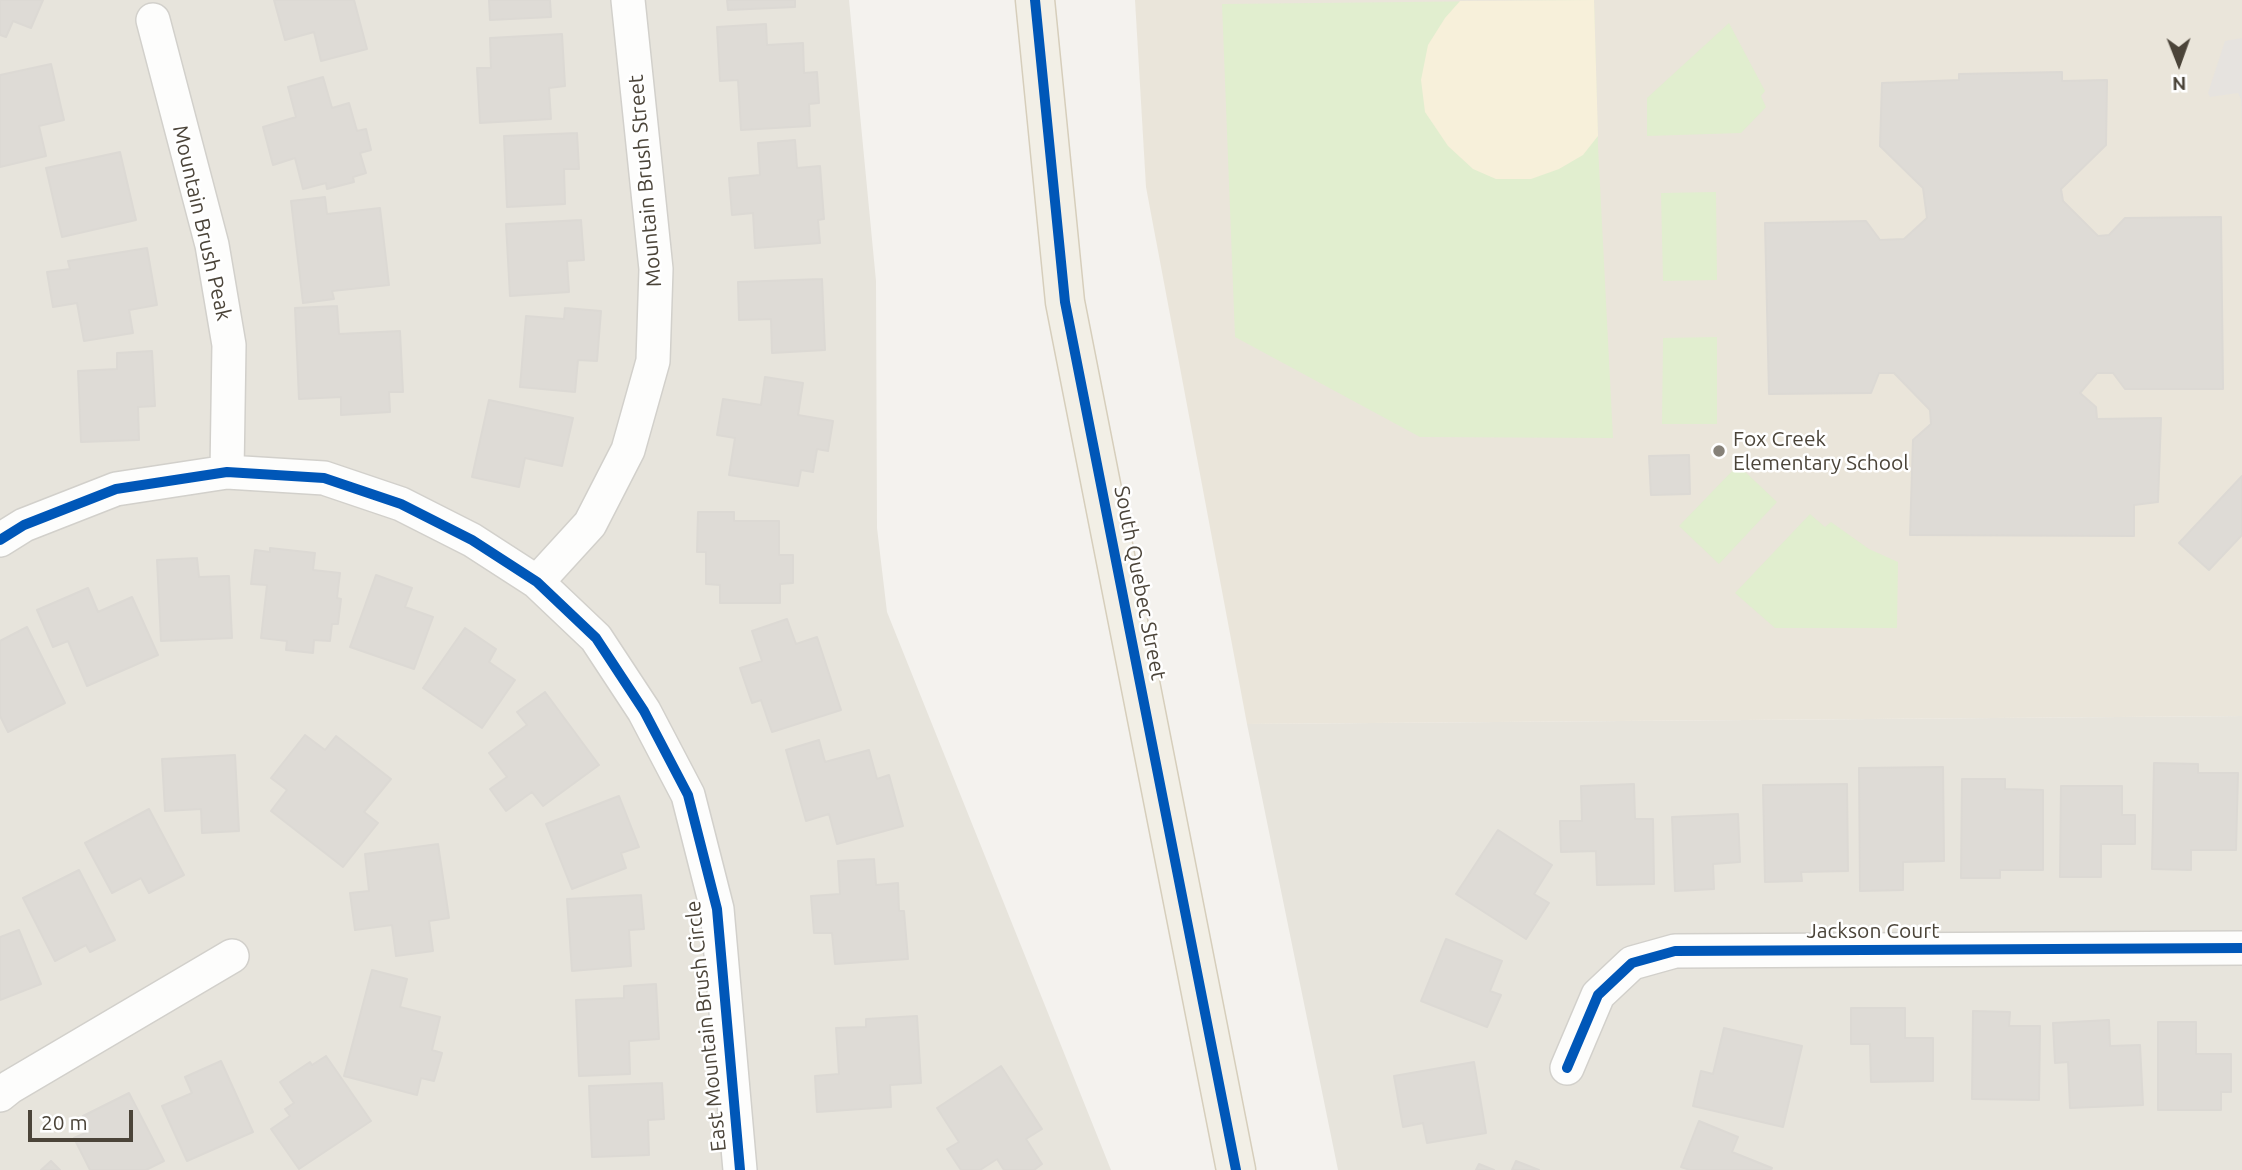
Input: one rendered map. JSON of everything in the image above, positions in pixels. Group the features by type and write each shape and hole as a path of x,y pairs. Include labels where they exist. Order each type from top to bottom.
{"main road":[{"name":"South Quebec Street","path":"1035,0 1065,302 1236,1170"}],"street":[{"name":"Mountain Brush Street","path":"537,582 590,524 628,450 653,361 656,269 628,0"},
{"name":"Mountain Brush Peak","path":"153,20 212,245 229,345 227,472"},
{"name":"East Mountain Brush Circle","path":"0,540 24,525 116,489 227,472 324,478 401,504 472,540 537,582 596,638 644,711 688,795 717,909 740,1170"},
{"name":"Jackson Court","path":"1567,1068 1598,995 1632,963 1675,951 2242,948"},
{"path":"0,1095 232,956"}],"shaded area":[{"path":"0,0 849,0 876,281 877,528 887,612 1111,1170 0,1170"},
{"name":"Fox Creek Elementary School","path":"1135,0 2242,0 2242,716 1247,724 1146,187"},
{"path":"2242,38 2242,126 2241,99 2238,93 2210,97 2208,93 2225,41"},
{"path":"2242,716 2242,1170 1338,1170 1247,724"}],"green space":[{"path":"1594,0 1598,146 1613,438 1420,437 1235,337 1222,4"},
{"path":"1729,23 1765,91 1761,96 1766,107 1741,133 1647,136 1647,98"},
{"path":"1716,192 1717,280 1663,281 1661,193"},
{"path":"1717,337 1717,424 1662,424 1663,338"},
{"path":"1738,465 1777,502 1719,564 1679,526"},
{"path":"1810,514 1825,527 1831,522 1869,549 1898,562 1897,628 1775,628 1735,593"}],"sand":[{"path":"1594,0 1598,136 1583,155 1559,169 1531,179 1496,179 1473,169 1448,146 1425,112 1421,80 1428,45 1445,18 1460,1"}],"building":[{"path":"0,0 43,0 31,28 13,21 6,37 0,35"},
{"path":"274,0 354,0 367,49 321,61 314,32 285,40"},
{"path":"489,0 550,0 551,17 490,20"},
{"path":"727,0 795,0 795,7 728,10"},
{"path":"766,24 767,45 803,43 804,73 817,72 819,103 809,104 810,126 741,130 738,80 720,81 717,27"},
{"path":"562,34 565,86 549,88 551,119 480,123 477,68 491,68 490,38"},
{"path":"51,64 64,120 39,126 46,156 0,167 0,75"},
{"path":"2062,72 2062,81 2107,80 2106,145 2061,189 2063,201 2098,236 2109,235 2125,218 2221,217 2223,389 2125,389 2113,373 2097,373 2080,393 2096,407 2097,419 2161,418 2158,502 2134,505 2134,536 1910,535 1913,440 1931,424 1930,410 1894,373 1879,373 1871,393 1769,394 1765,223 1866,221 1880,240 1904,239 1927,218 1923,188 1880,146 1882,83 1959,80 1959,74"},
{"path":"323,77 332,108 349,103 357,131 366,129 371,150 360,153 366,173 353,177 354,182 327,189 326,183 303,189 295,158 273,165 263,127 296,117 288,87"},
{"path":"577,133 579,169 564,169 565,204 507,207 504,136"},
{"path":"795,140 797,168 820,166 824,219 818,220 820,243 755,248 753,213 732,215 729,178 760,175 758,143"},
{"path":"120,152 136,220 62,237 46,168"},
{"path":"325,197 327,214 380,208 389,285 332,291 334,299 303,303 291,201"},
{"path":"581,220 584,260 567,261 569,292 510,296 506,224"},
{"path":"147,248 157,305 129,310 133,333 84,341 77,303 53,307 47,272 70,269 68,261"},
{"path":"822,279 825,350 772,353 771,319 739,320 738,282"},
{"path":"337,306 339,334 400,331 403,392 389,392 390,412 341,415 341,397 299,399 295,308"},
{"path":"565,308 601,311 597,361 578,360 575,392 520,387 526,316 564,319"},
{"path":"152,351 155,406 138,407 139,440 81,442 78,371 117,369 117,353"},
{"path":"765,377 803,383 798,415 833,421 828,451 817,449 813,472 801,470 798,486 729,475 735,438 717,435 723,399 761,405"},
{"path":"489,400 573,418 562,466 525,458 519,487 472,477"},
{"path":"1689,455 1690,494 1651,495 1649,456"},
{"path":"2242,476 2242,535 2209,570 2179,543"},
{"path":"698,512 734,512 734,521 779,521 779,555 793,555 793,583 780,584 780,603 720,603 720,585 706,584 706,552 697,552"},
{"path":"270,548 315,553 313,570 340,573 338,624 332,624 330,641 314,640 313,653 286,650 287,641 261,638 267,585 251,584 255,550 270,552"},
{"path":"197,558 199,577 229,576 232,638 161,641 157,560"},
{"path":"376,575 412,588 405,607 433,617 414,669 350,647"},
{"path":"88,588 98,612 132,597 158,655 87,686 68,641 53,647 37,610"},
{"path":"787,619 796,644 817,637 841,710 772,732 761,700 752,703 740,668 762,661 752,631"},
{"path":"27,627 65,703 8,732 0,716 0,641"},
{"path":"465,628 496,649 489,662 515,680 482,728 423,688"},
{"path":"545,692 599,765 543,806 532,792 506,811 490,789 507,777 489,753 527,725 517,712"},
{"path":"305,735 325,750 336,736 391,779 364,812 378,823 343,867 271,811 287,790 271,778"},
{"path":"819,740 825,762 869,750 877,779 889,775 903,826 837,844 829,814 806,821 786,750"},
{"path":"235,755 239,831 202,833 201,809 165,811 162,759"},
{"path":"2154,763 2198,764 2198,773 2238,773 2236,850 2191,850 2191,870 2152,869"},
{"path":"1943,767 1944,861 1903,862 1903,890 1860,891 1859,768"},
{"path":"1962,779 2005,779 2005,789 2043,790 2043,870 2000,870 2000,878 1961,878"},
{"path":"1634,784 1635,819 1653,819 1654,884 1597,885 1596,851 1561,852 1560,821 1582,821 1581,786"},
{"path":"1847,784 1848,871 1801,872 1802,881 1765,882 1763,785"},
{"path":"2061,786 2122,786 2122,815 2135,815 2135,844 2101,844 2101,877 2060,877"},
{"path":"619,796 639,847 621,853 626,868 572,889 546,824"},
{"path":"149,809 184,875 149,893 141,878 112,893 85,843"},
{"path":"1738,814 1740,862 1713,864 1714,889 1675,891 1672,817"},
{"path":"1498,830 1552,865 1534,894 1549,903 1526,939 1456,894"},
{"path":"438,844 449,918 429,921 433,951 396,956 392,925 355,930 350,893 369,891 365,854"},
{"path":"874,859 876,885 898,883 899,911 904,911 908,959 835,964 832,933 814,933 811,896 840,894 838,861"},
{"path":"79,870 115,940 90,952 86,945 55,961 23,898"},
{"path":"641,895 644,929 629,930 631,966 572,971 567,899"},
{"path":"19,930 41,984 0,1000 0,937"},
{"path":"1446,939 1502,961 1490,991 1501,995 1487,1027 1421,1001"},
{"path":"372,970 407,979 400,1007 440,1017 432,1050 442,1053 434,1081 421,1078 417,1095 344,1076"},
{"path":"656,984 659,1039 629,1041 630,1074 579,1076 576,1000 624,998 624,986"},
{"path":"1851,1008 1905,1008 1905,1038 1933,1038 1933,1081 1871,1082 1870,1044 1851,1044"},
{"path":"1973,1011 2010,1012 2009,1026 2040,1026 2039,1100 1972,1099"},
{"path":"917,1016 921,1083 890,1085 891,1107 817,1112 815,1076 839,1074 836,1028 866,1027 866,1019"},
{"path":"2109,1020 2110,1046 2140,1045 2143,1105 2070,1108 2068,1062 2055,1063 2053,1023"},
{"path":"2158,1022 2196,1022 2196,1054 2231,1054 2231,1092 2221,1092 2221,1110 2158,1110"},
{"path":"1724,1028 1802,1046 1783,1127 1693,1106 1701,1071 1713,1074"},
{"path":"326,1056 371,1121 299,1169 271,1129 290,1116 285,1109 294,1103 280,1082 310,1062 312,1065"},
{"path":"221,1061 253,1132 187,1161 162,1106 192,1093 185,1077"},
{"path":"1474,1062 1486,1133 1427,1143 1423,1123 1403,1127 1394,1076"},
{"path":"1001,1066 1042,1129 1026,1139 1042,1164 1034,1170 1004,1170 997,1159 980,1170 961,1170 947,1149 959,1142 937,1108"},
{"path":"662,1083 664,1119 648,1120 649,1155 592,1157 589,1086"},
{"path":"129,1093 164,1161 146,1170 90,1170 74,1138 90,1131 83,1116"},
{"path":"1699,1121 1738,1137 1732,1152 1772,1168 1771,1170 1690,1170 1681,1167"},
{"path":"51,1161 60,1170 41,1170"},
{"path":"1516,1161 1539,1170 1512,1170"},
{"path":"1479,1164 1494,1170 1476,1170"}],"cycle path":[{"path":"1035,0 1065,302 1236,1170"},
{"path":"0,540 24,525 116,489 227,472 324,478 401,504 472,540 537,582 596,638 644,711 688,795 717,909 740,1170"},
{"path":"1567,1068 1598,995 1632,963 1675,951 2242,948"}],"place":[{"name":"Fox Creek Elementary School","path":"1719,451"}]}
